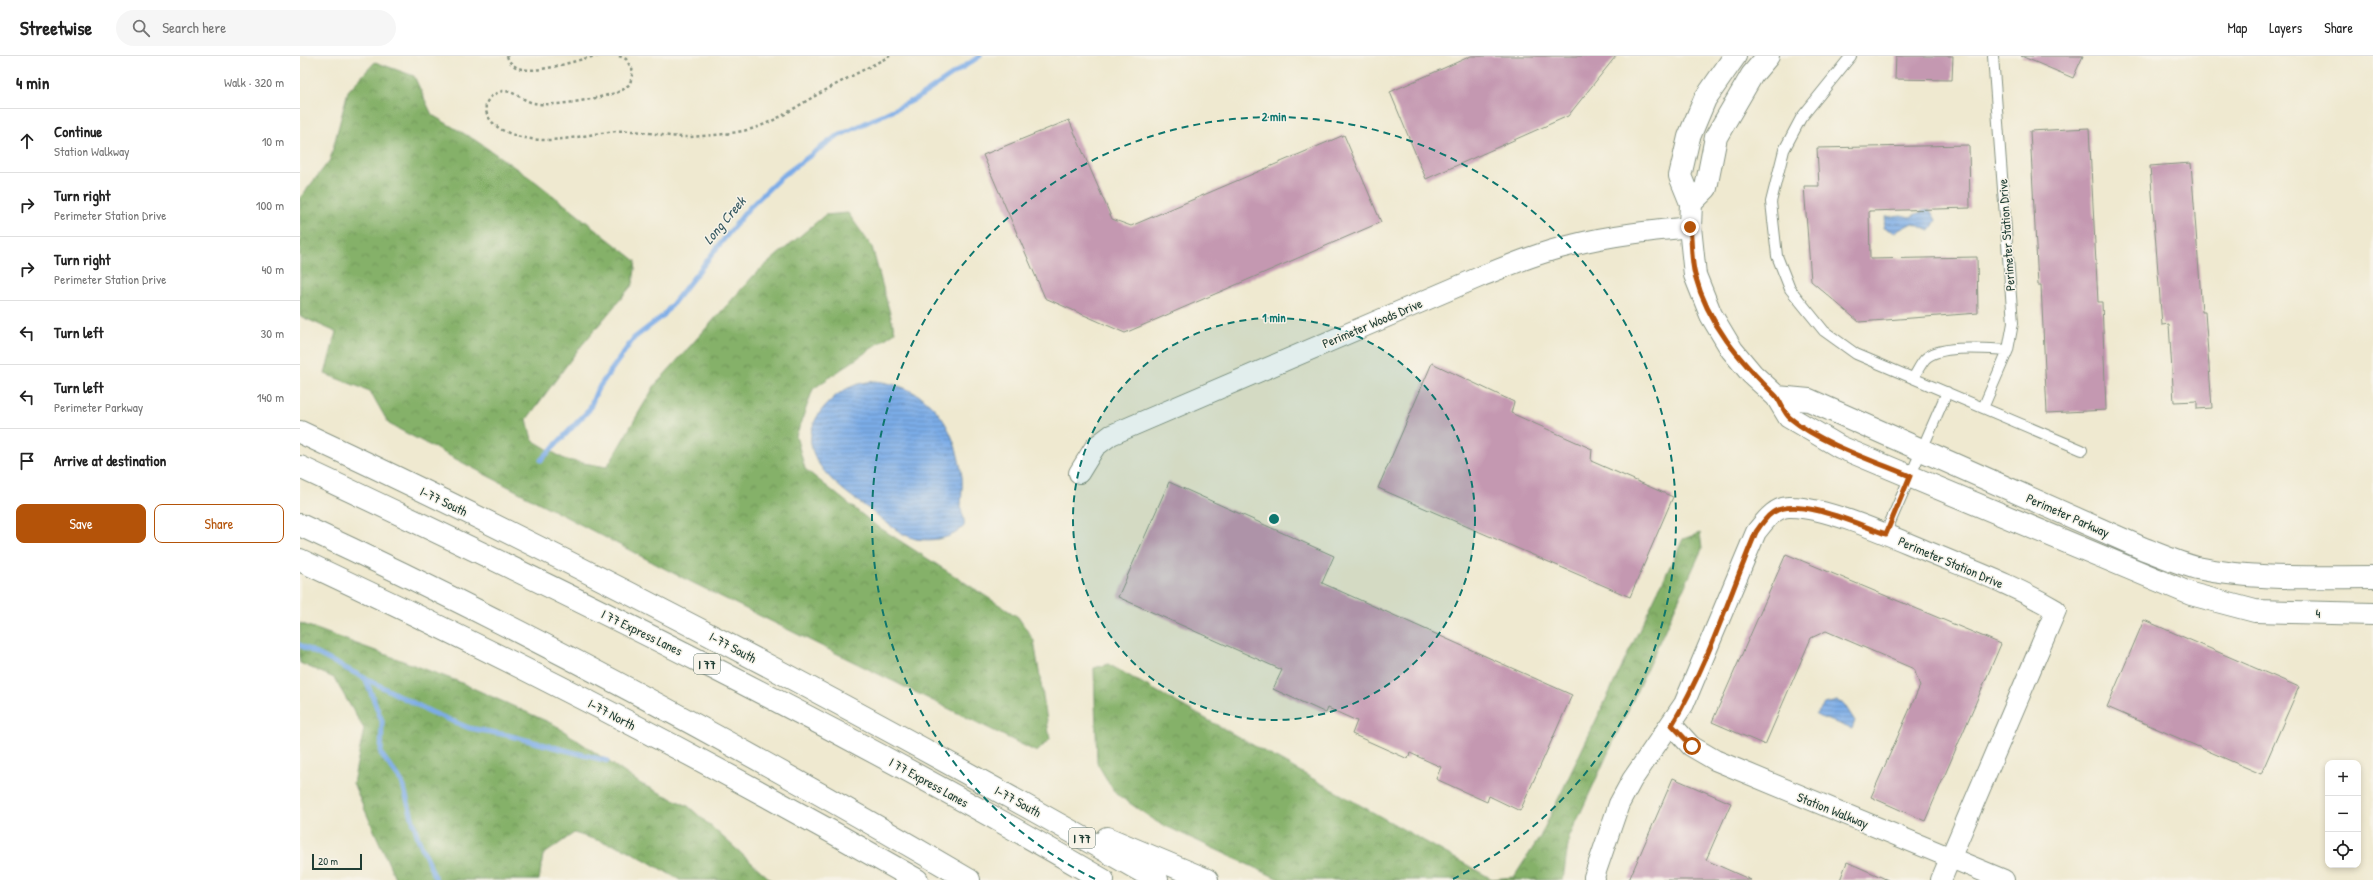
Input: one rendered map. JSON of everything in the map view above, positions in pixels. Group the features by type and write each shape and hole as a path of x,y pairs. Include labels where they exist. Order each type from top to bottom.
{"main road":[{"name":"Perimeter Parkway","path":"1735,56 1705,99 1689,137 1680,176 1691,204 1690,227 1695,275 1711,314 1732,350 1752,374 1777,397 1789,417 1840,447 2133,571 2191,594 2255,611 2274,612"},
{"path":"1691,204 1706,188 1716,137 1752,75 1768,56"},
{"name":"Perimeter Parkway","path":"1777,397 1809,400 2142,548 2195,567 2227,573 2275,576 2373,577"},
{"name":"I-77 South","path":"300,432 466,512 686,623 1008,796 1157,880"},
{"name":"I 77 Express Lanes","path":"300,467 453,539 680,650 891,761 1103,880"},
{"path":"300,524 438,590 620,684 832,800 969,880"},
{"name":"I-77 North","path":"300,560 431,623 606,711 818,824 917,880"},
{"name":"4","path":"2274,612 2368,614"},
{"path":"1008,796 1207,880"}],"street":[{"name":"Perimeter Woods Drive","path":"1079,472 1095,447 1110,435 1482,276 1532,256 1572,245 1619,236 1690,227"},
{"name":"Perimeter Station Drive","path":"1595,880 1594,877 1604,845 1619,804 1632,780 1672,725 1684,704 1756,532 1772,513 1790,506 1822,512 1886,534 2031,595 2056,610 1941,880"},
{"name":"Station Walkway","path":"1672,725 1692,746 1715,760 2004,880"}],"lane":[{"path":"1851,56 1801,118 1784,150 1771,202 1777,256 1790,289 1824,331 1856,354 2082,450"},
{"name":"Perimeter Station Drive","path":"1983,408 2008,350 2013,323 1993,56"},
{"path":"1914,378 1924,360 1936,351 1971,349 2008,350"},
{"path":"1886,534 1947,392"},
{"path":"2133,571 2142,548"}],"path":[{"path":"507,56 513,66 526,71 598,56"},
{"path":"619,56 626,59 633,71 630,84 621,91 542,105 526,101 510,92 503,90 489,100 485,111 487,117 495,125 527,139 565,140 624,130 688,137 751,128 764,124 890,56"}],"green space":[{"path":"375,62 414,76 432,115 475,140 536,182 636,261 633,284 577,351 527,419 532,440 566,460 607,467 655,385 756,273 825,215 848,213 872,247 895,332 813,389 796,436 805,469 874,524 1018,617 1034,641 1050,739 1037,752 675,574 389,424 370,391 325,374 336,332 300,316 300,198 330,160 348,91"},
{"path":"1700,533 1702,549 1569,838 1563,880 1281,880 1157,822 1115,793 1097,763 1094,668 1108,664 1492,879 1514,877 1540,837 1683,539"},
{"path":"300,623 457,681 555,725 641,784 688,806 771,880 680,880 626,849 574,833 543,855 539,880 396,880 353,783 364,729 334,678 300,663"}],"water":[{"path":"1930,210 1936,220 1930,231 1912,223 1895,232 1883,228 1886,217 1901,215 1910,217 1923,211"},
{"path":"875,381 895,385 911,391 925,400 937,411 946,425 959,458 962,477 961,508 964,526 955,534 942,538 922,540 910,537 893,528 832,480 821,467 813,453 811,438 814,423 825,406 848,388"},
{"path":"1837,701 1844,704 1855,721 1852,729 1816,715 1825,704"}],"building":[{"path":"1471,56 1616,56 1568,116 1426,179 1390,92"},
{"path":"1896,56 1953,56 1952,80 1895,79"},
{"path":"2021,56 2083,56 2073,78"},
{"path":"1069,120 1112,219 1131,226 1344,135 1381,222 1125,333 1045,298 983,155"},
{"path":"2089,128 2098,302 2102,302 2106,410 2047,413 2041,285 2038,285 2030,131"},
{"path":"1969,145 1970,208 1869,211 1870,259 1977,257 1978,313 1859,322 1811,281 1804,186 1819,186 1817,148"},
{"path":"2191,163 2202,312 2205,312 2212,408 2197,409 2197,401 2174,402 2169,324 2162,325 2150,166"},
{"path":"1432,363 1514,402 1511,413 1592,449 1591,461 1673,497 1630,597 1378,488"},
{"path":"1169,482 1334,556 1322,583 1572,695 1520,811 1489,796 1487,802 1436,779 1441,767 1410,753 1408,759 1352,734 1357,721 1328,708 1326,713 1273,689 1282,670 1118,597"},
{"path":"1786,554 2001,644 1925,821 1871,797 1920,686 1914,669 1826,631 1811,638 1765,745 1712,722"},
{"path":"2144,620 2299,687 2261,774 2107,707"},
{"path":"1673,778 1731,803 1706,860 1751,880 1629,880"},
{"path":"1847,862 1888,880 1840,880"}],"waterway":[{"name":"Long Creek","path":"541,460 589,410 597,390 634,338 663,316 748,209 781,177 834,138 916,99 980,56"},
{"path":"300,645 431,712 469,728 507,735 607,761"},
{"path":"366,680 382,721 381,754 402,782 418,838 436,880"}],"route":[{"path":"1690,227 1695,275 1711,314 1732,350 1752,374 1777,397 1789,417 1840,447 1910,476 1886,534 1822,512 1790,506 1772,513 1756,532 1698,673 1684,704 1672,725 1692,746"}]}
